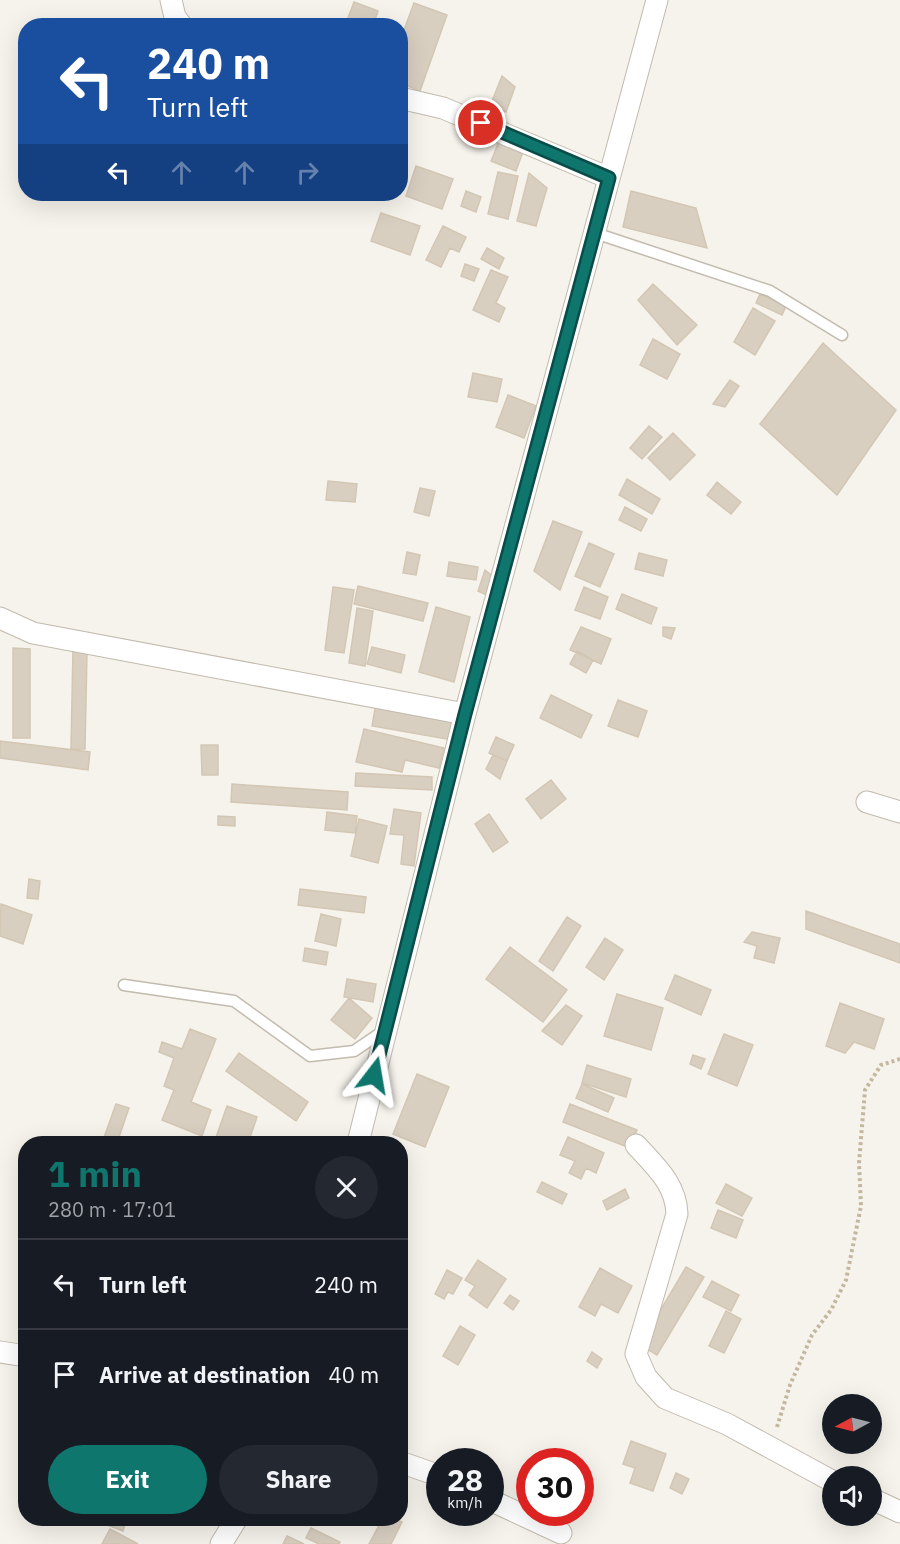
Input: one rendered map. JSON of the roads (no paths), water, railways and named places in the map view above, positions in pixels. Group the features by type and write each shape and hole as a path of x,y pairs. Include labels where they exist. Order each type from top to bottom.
{"street":[{"path":"171,0 176,18"},
{"path":"360,1136 465,714 657,0"},
{"path":"408,100 443,108 609,178"},
{"path":"0,618 33,633 465,714"},
{"path":"867,802 900,812"},
{"path":"636,1145 668,1180 676,1198 677,1214 636,1354 646,1377 665,1398 727,1424 822,1476"},
{"path":"0,1352 18,1355"},
{"path":"408,1465 426,1471"},
{"path":"882,1504 900,1512"},
{"path":"504,1507 561,1533"},
{"path":"221,1544 232,1526"}],"lane":[{"path":"595,233 770,291 842,334"},
{"path":"124,985 234,1001 310,1056 354,1051 385,1030"}]}
